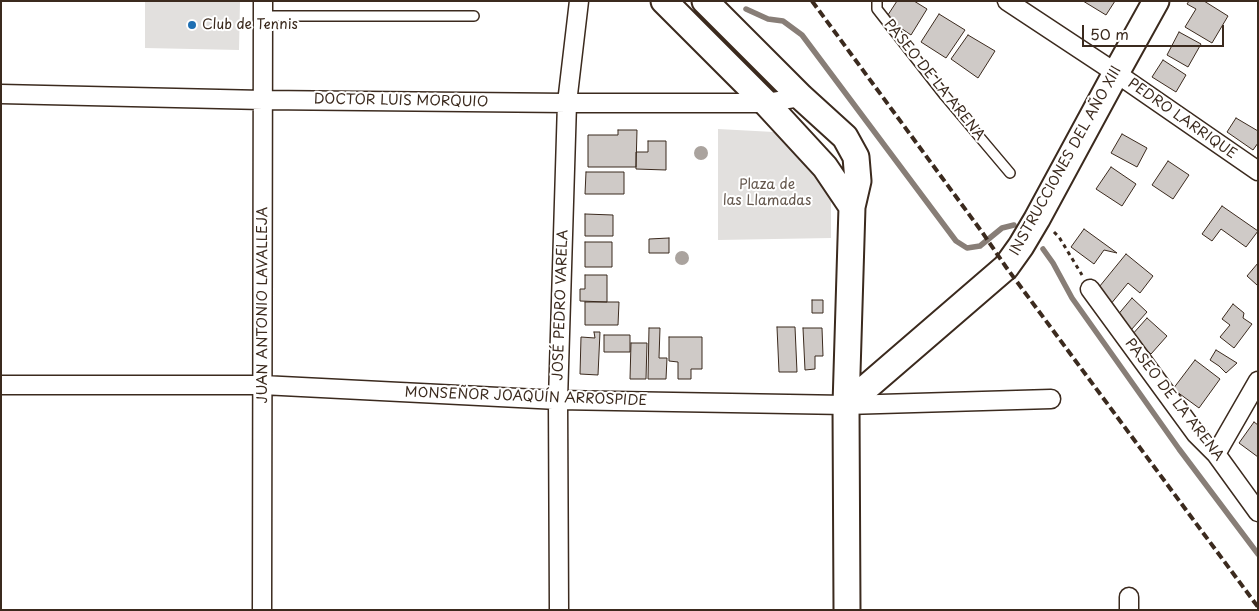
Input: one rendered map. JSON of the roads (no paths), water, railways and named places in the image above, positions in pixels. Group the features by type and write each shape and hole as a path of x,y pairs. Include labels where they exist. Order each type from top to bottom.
{"street":[{"name":"JOSÉ PEDRO VARELA","path":"559,610 558,400 567,103 579,1"},
{"path":"664,1 766,103 825,167 852,207"},
{"path":"705,1 801,97 845,137 856,157 858,181 852,207 846,405 847,610"},
{"name":"PEDRO LARRIQUE","path":"1007,1 1116,73 1258,171"},
{"name":"INSTRUCCIONES DEL AÑO XIII","path":"846,405 1006,267 1037,219 1156,1"},
{"name":"JUAN ANTONIO LAVALLEJA","path":"262,610 263,9"},
{"name":"DOCTOR LUIS MORQUIO","path":"1,94 263,100 567,103 766,103 801,97"},
{"name":"PASEO DE LA ARENA","path":"1090,289 1196,434 1216,454 1258,512"},
{"path":"1216,454 1258,382"},
{"name":"MONSEÑOR JOAQUÍN ARROSPIDE","path":"1,385 262,385 558,400 846,405 1051,399"}],"lane":[{"name":"PASEO DE LA ARENA","path":"877,5 945,96 1010,173"},
{"path":"263,9 474,16"}],"waterway":[{"path":"746,9 768,19 783,21 802,35 956,241 967,248 980,246 1002,228 1014,225"},
{"path":"1043,249 1072,298 1179,449 1258,554"}],"railway":[{"path":"812,1 1258,607"}],"place":[{"name":"Club de Tennis","path":"192,25"}],"park label":[{"name":"Plaza de las Llamadas","path":"767,194"}]}
